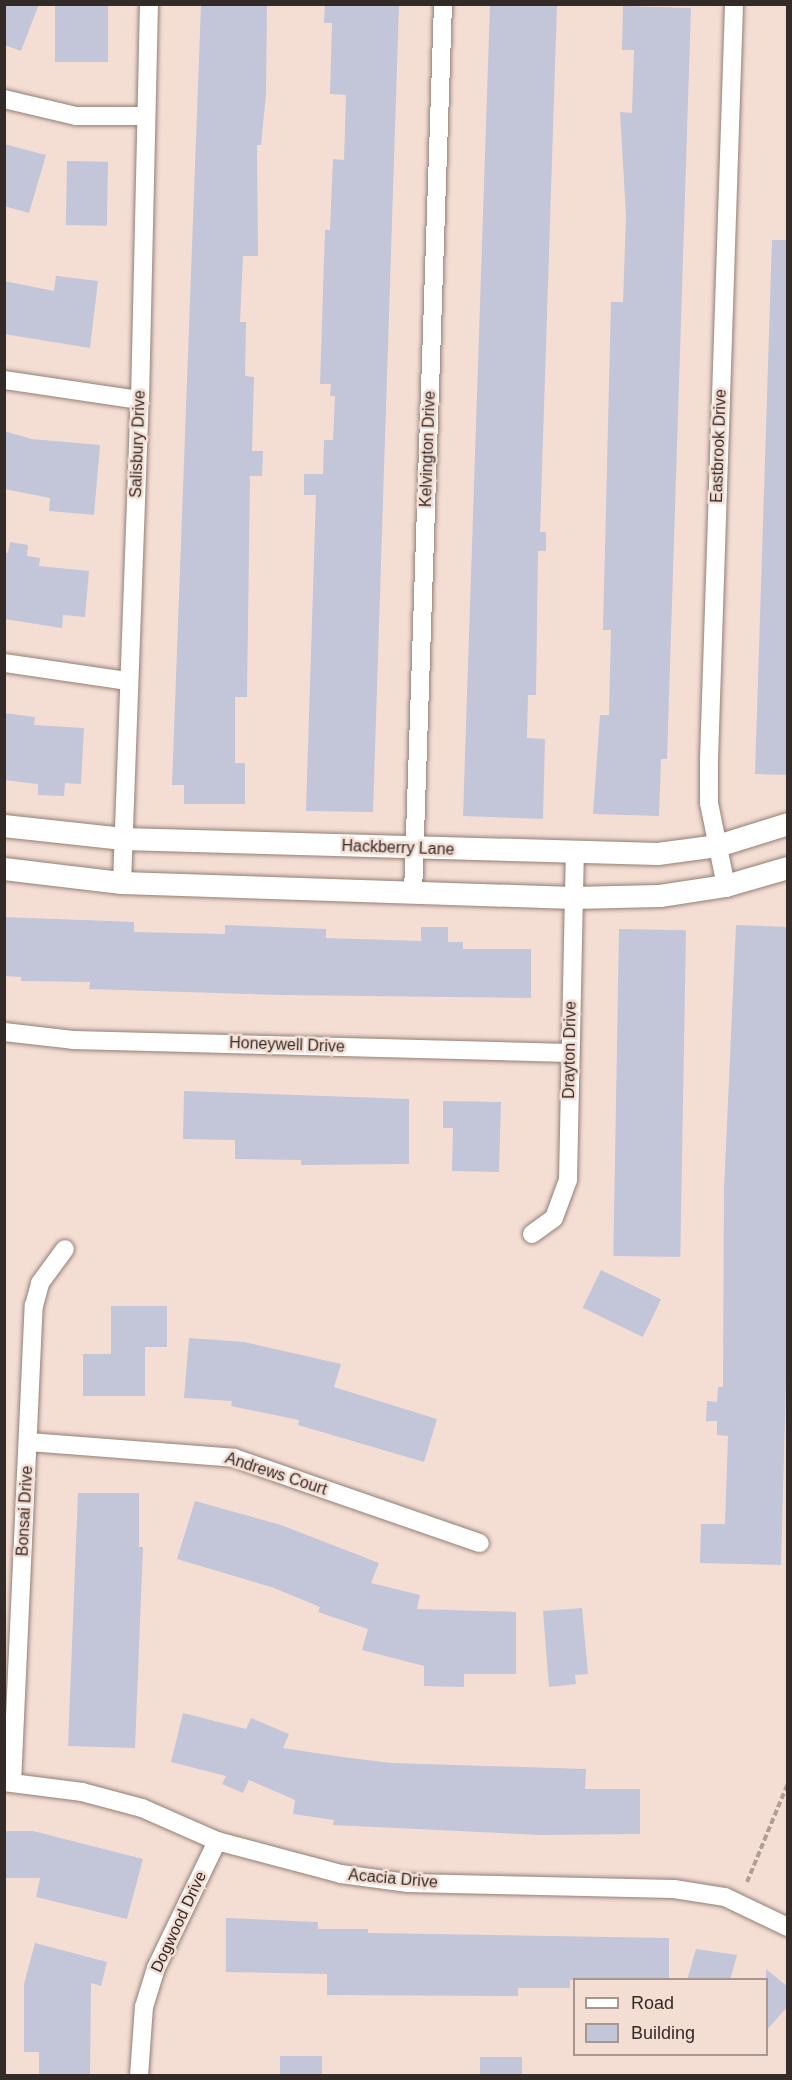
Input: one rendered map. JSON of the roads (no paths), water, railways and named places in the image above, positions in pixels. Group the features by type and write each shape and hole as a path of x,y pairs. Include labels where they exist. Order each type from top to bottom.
{"street":[{"name":"Salisbury Drive","path":"122,883 140,400 148,4"},
{"name":"Kelvington Drive","path":"413,894 443,4"},
{"name":"Eastbrook Drive","path":"726,886 709,803 709,759 734,4"},
{"path":"4,99 76,116 144,116"},
{"path":"4,380 140,400"},
{"path":"4,663 128,681"},
{"name":"Hackberry Lane","path":"4,826 123,839 414,849 658,854 718,846 788,824"},
{"name":"Drayton Drive","path":"532,1234 554,1218 568,1180 575,852"},
{"path":"4,869 122,883 573,898 660,896 726,886 788,868"},
{"name":"Honeywell Drive","path":"4,1032 73,1040 570,1053"},
{"name":"Bonsai Drive","path":"8,1783 34,1306 40,1283 65,1249"},
{"name":"Andrews Court","path":"28,1442 234,1458 480,1543"},
{"name":"Acacia Drive","path":"8,1783 82,1792 142,1808 217,1841 341,1874 408,1883 684,1891 725,1897 788,1927"},
{"name":"Dogwood Drive","path":"140,2076 144,2007 156,1968 217,1841"}]}
